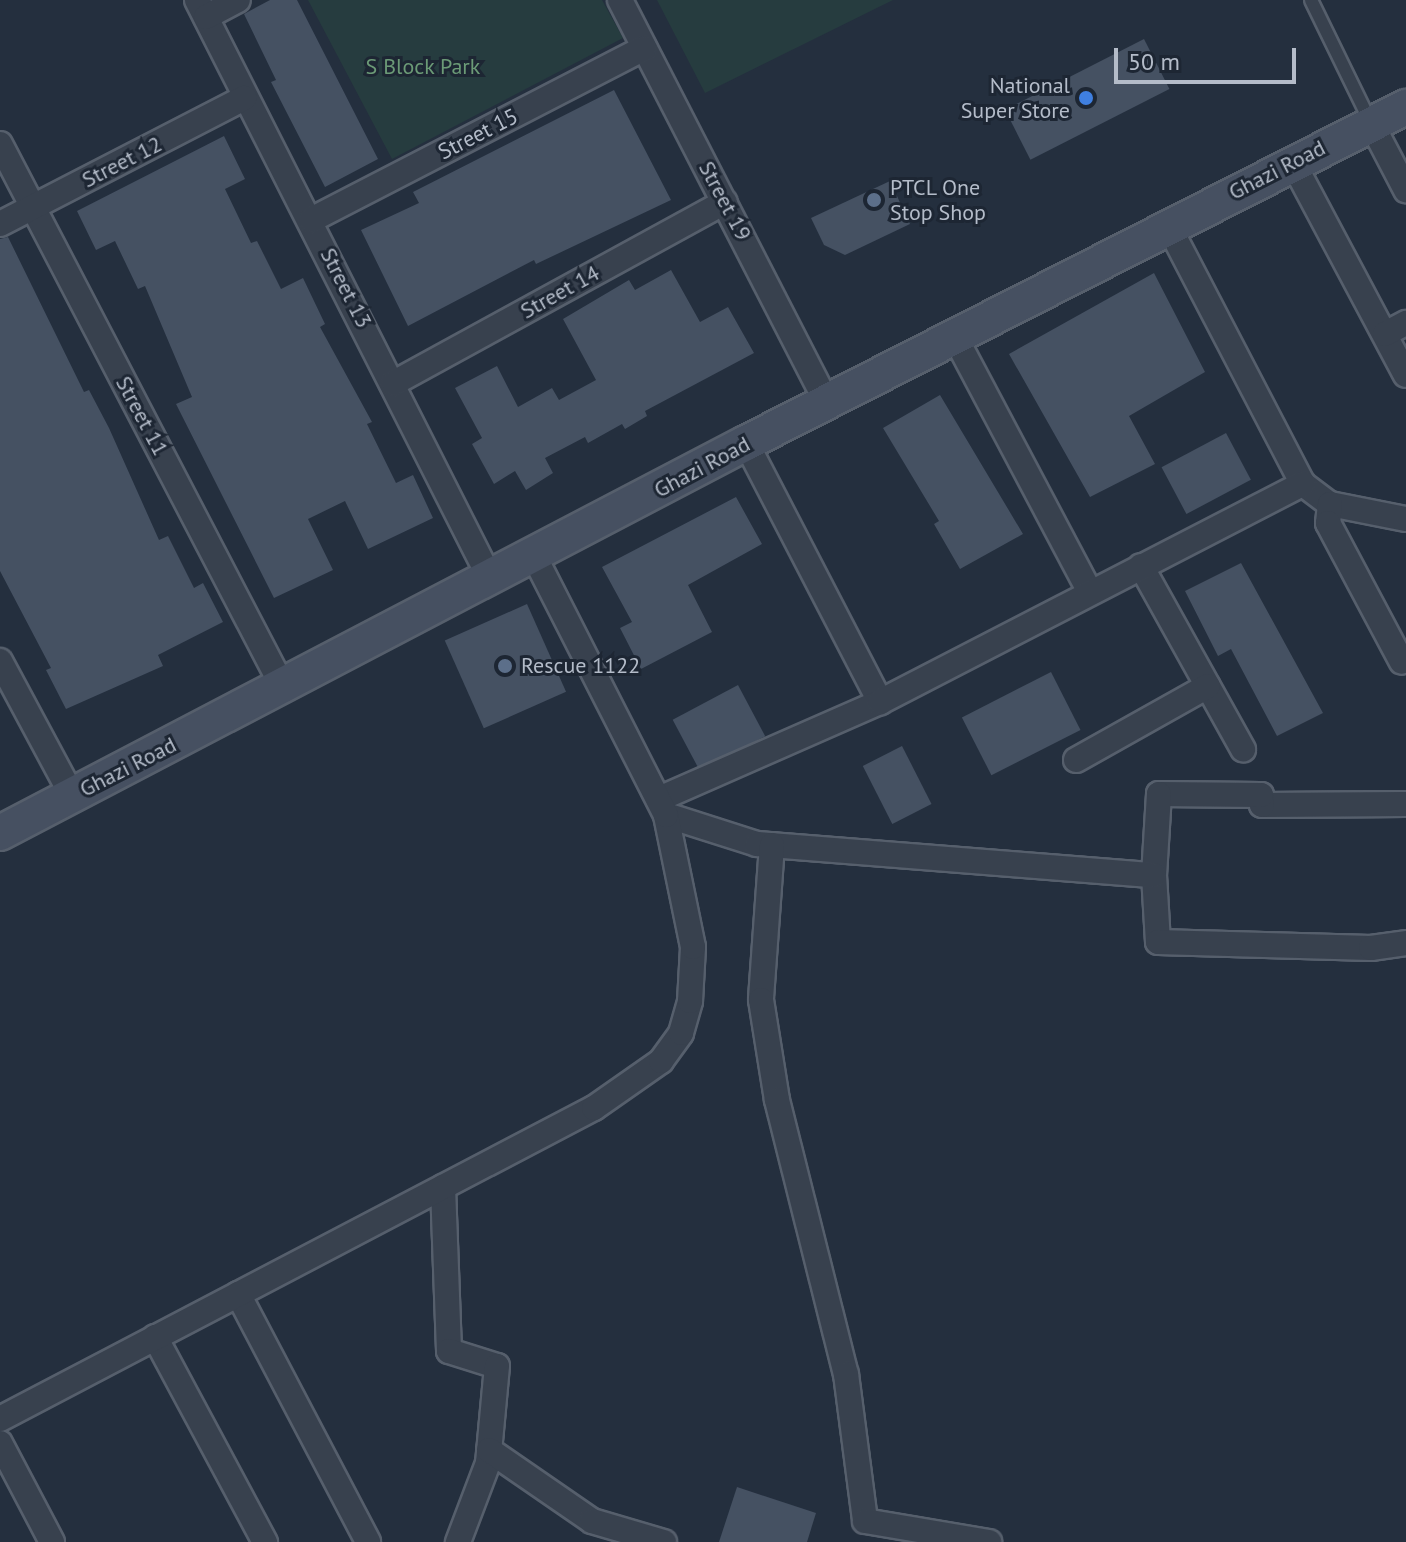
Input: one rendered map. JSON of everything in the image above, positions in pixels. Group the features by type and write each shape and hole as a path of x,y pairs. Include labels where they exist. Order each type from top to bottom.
{"main road":[{"name":"Ghazi Road","path":"0,833 284,689 746,443 956,339 1168,225 1406,107"}],"street":[{"path":"202,8 238,0"},
{"name":"Street 19","path":"620,0 827,403"},
{"name":"Street 13","path":"202,8 244,98 311,220 490,578"},
{"name":"Street 15","path":"311,220 644,48"},
{"name":"Street 12","path":"0,224 244,98"},
{"path":"1371,123 1406,190"},
{"name":"Street 11","path":"0,144 284,689"},
{"path":"1292,161 1395,329 1406,375"},
{"name":"Street 14","path":"394,383 725,202"},
{"path":"1168,225 1303,484 1330,504 1406,519"},
{"path":"956,339 1090,592"},
{"path":"746,443 880,702"},
{"path":"662,807 880,702 1303,484"},
{"path":"1330,504 1328,523 1402,662"},
{"path":"0,1419 594,1108 661,1061 681,1033 690,1001 693,947 662,807 534,556"},
{"path":"1141,566 1243,749"},
{"path":"0,661 72,795"},
{"path":"1076,760 1208,686"},
{"path":"1406,804 1262,805 1261,795 1159,794 1154,875 1158,942 1371,948 1406,943"},
{"path":"662,807 772,845 1154,875"},
{"path":"772,845 761,1000 777,1100 846,1374 865,1521 989,1542"},
{"path":"443,1187 449,1351 497,1366 489,1450 458,1542"},
{"path":"238,1294 368,1542"},
{"path":"155,1337 265,1542"},
{"path":"0,1443 52,1542"},
{"path":"489,1450 592,1521 664,1542"}],"lane":[{"path":"1311,0 1371,123"}],"green space":[{"name":"S Block Park","path":"308,0 602,0 623,38 392,159"},
{"path":"657,0 893,0 705,93"}],"building":[{"path":"270,0 297,0 378,159 325,187 271,82 276,80 244,14"},
{"name":"National Super Store","path":"1144,39 1169,89 1030,160 1005,110"},
{"path":"614,90 671,200 536,264 534,260 408,326 361,230 419,203 413,192"},
{"path":"224,136 245,179 225,189 251,243 257,241 281,289 303,278 325,324 320,327 372,422 367,424 396,483 413,475 433,518 368,549 345,501 308,519 333,570 274,598 176,404 192,397 145,286 138,289 115,241 96,250 77,211"},
{"name":"PTCL One Stop Shop","path":"890,181 910,224 845,255 824,245 811,218"},
{"path":"8,237 84,392 89,390 109,428 159,540 168,536 194,588 203,583 223,622 158,655 163,666 66,709 46,670 51,668 0,571 0,239"},
{"path":"671,270 700,322 728,307 754,353 645,411 647,416 625,429 622,424 588,443 585,437 545,458 553,473 526,490 515,471 494,484 472,444 482,438 455,388 497,366 518,407 552,388 559,400 596,380 563,319 629,280 635,290"},
{"path":"1154,273 1205,372 1129,416 1155,464 1090,497 1009,354"},
{"path":"940,395 1023,534 960,569 934,524 939,521 883,428"},
{"path":"1226,433 1251,480 1186,514 1162,467"},
{"path":"736,497 762,544 688,585 712,632 641,669 620,628 632,622 602,567"},
{"path":"1241,563 1323,713 1277,736 1231,649 1218,656 1185,591"},
{"name":"Rescue 1122","path":"527,604 566,692 484,728 445,641"},
{"path":"1051,672 1081,730 991,775 962,717"},
{"path":"738,685 765,736 700,771 673,720"},
{"path":"902,746 932,804 892,824 863,766"},
{"path":"737,1487 816,1513 807,1542 719,1542"}],"place":[{"name":"National Super Store","path":"1086,98"},
{"name":"PTCL One Stop Shop","path":"874,200"},
{"name":"Rescue 1122","path":"505,666"}]}
